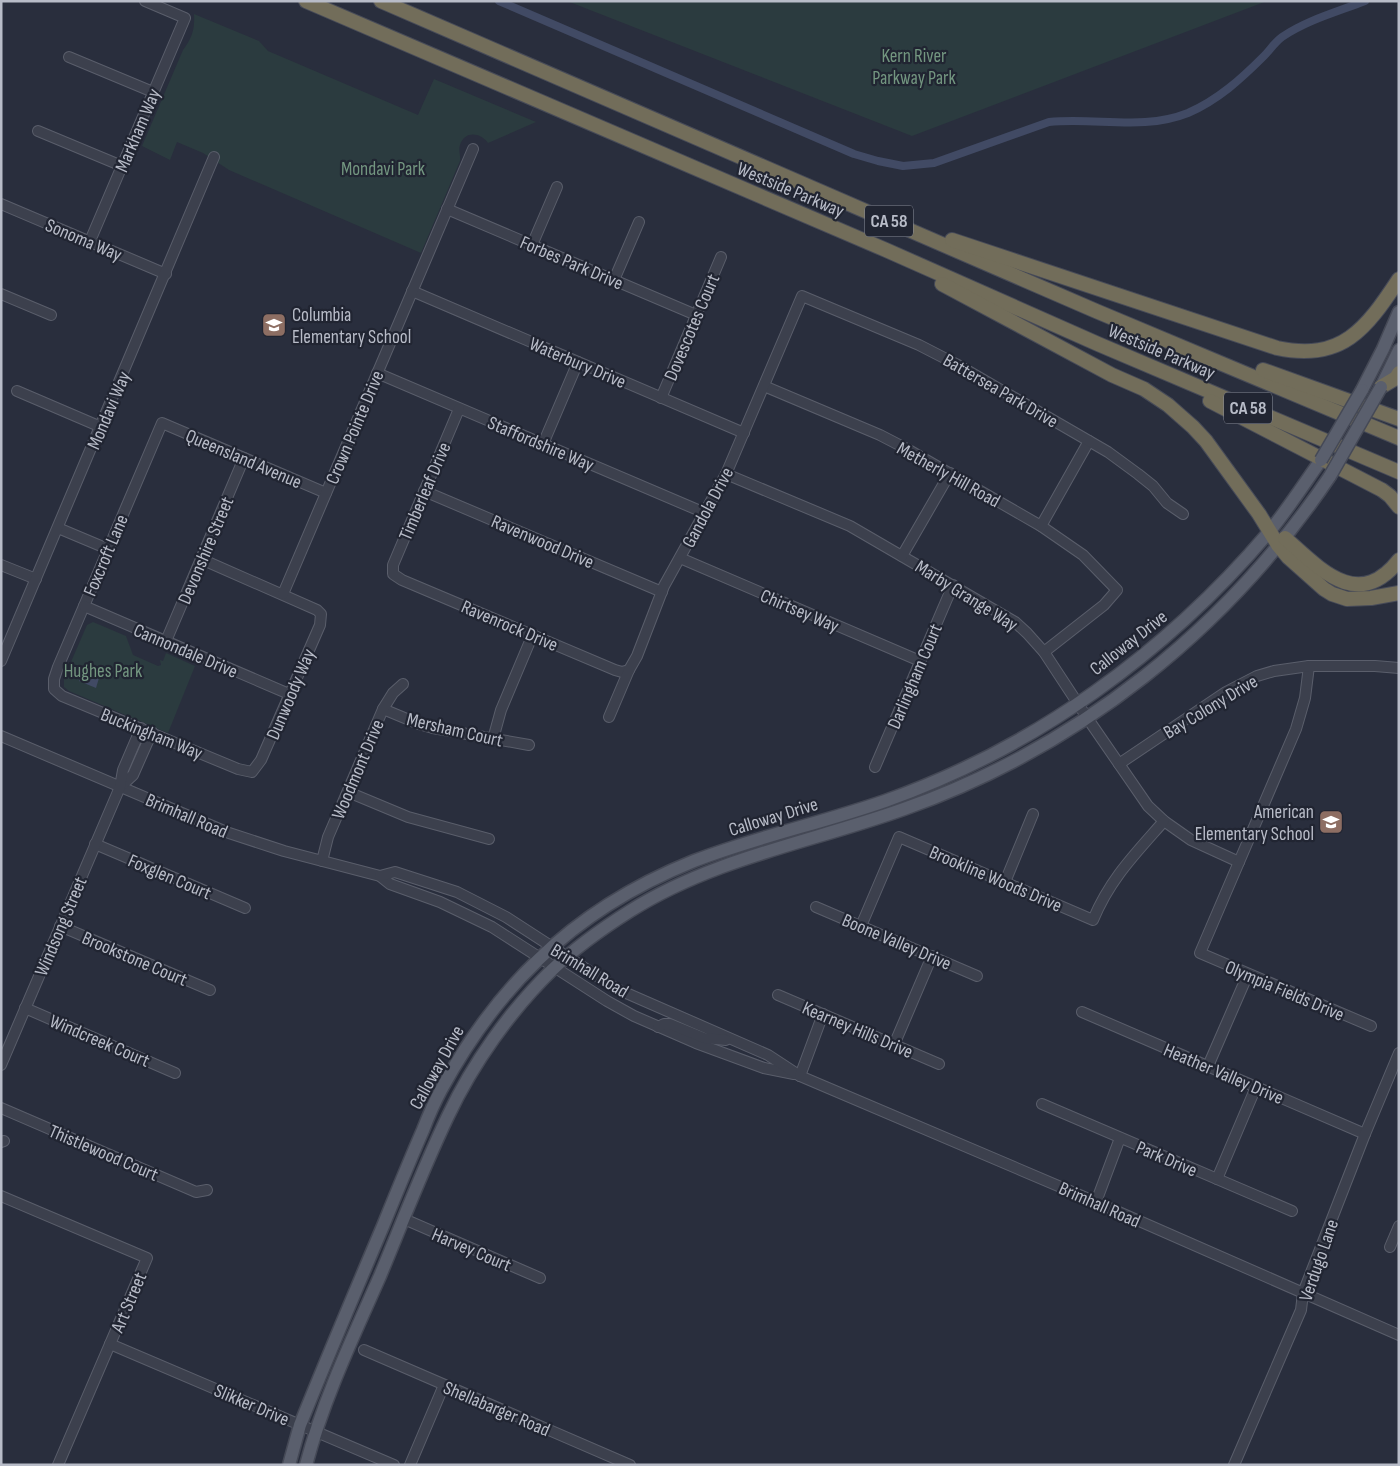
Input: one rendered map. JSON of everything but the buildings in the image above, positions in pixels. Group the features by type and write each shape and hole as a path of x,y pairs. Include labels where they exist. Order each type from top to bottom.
{"highway":[{"name":"Westside Parkway","path":"306,1 886,250 1098,344 1399,472"},
{"name":"Westside Parkway","path":"381,1 1096,310 1399,438"},
{"path":"889,221 993,252 1238,335 1288,350 1308,352 1347,340 1374,316 1399,279"},
{"path":"886,250 928,276 1112,375 1144,390 1168,405 1193,427 1206,442 1259,514 1269,531 1332,578 1350,584 1377,580 1386,574 1399,560"},
{"path":"1096,310 1399,419"},
{"path":"1098,344 1382,490 1399,507"},
{"path":"1381,387 1396,378 1399,373"},
{"path":"1282,541 1288,557 1324,589 1339,597 1359,599 1399,593"}],"main road":[{"name":"Calloway Drive","path":"289,1465 300,1425 439,1093 463,1053 494,1008 540,958 594,914 644,884 697,860 737,846 885,801 941,779 1008,746 1098,690 1152,650 1180,626 1269,531 1314,470 1362,390 1399,312"},
{"name":"Calloway Drive","path":"306,1465 316,1430 444,1125 458,1096 481,1057 510,1016 554,968 617,920 672,888 738,861 866,822 930,799 985,776 1088,719 1151,672 1187,639 1239,590 1282,541 1315,498 1349,444 1399,350"},
{"path":"738,861 749,851 781,840 788,830"},
{"path":"672,888 680,877 727,857 737,846"},
{"path":"444,1125 442,1114 466,1068 463,1053"},
{"path":"404,1220 400,1214 400,1208 420,1163 417,1143"}],"street":[{"name":"Markham Way","path":"90,242 185,18 144,1"},
{"path":"69,57 153,92"},
{"path":"38,130 122,166"},
{"name":"Crown Pointe Drive","path":"283,594 472,149"},
{"name":"Mondavi Way","path":"1,661 214,157"},
{"path":"532,245 557,187"},
{"name":"Sonoma Way","path":"1,204 166,274"},
{"name":"Forbes Park Drive","path":"447,209 696,316"},
{"path":"614,280 639,222"},
{"name":"Dovescotes Court","path":"661,398 721,257"},
{"name":"Waterbury Drive","path":"412,291 744,432"},
{"path":"1,294 51,315"},
{"name":"Gandola Drive","path":"609,717 637,656 662,592 726,474 802,296"},
{"name":"Battersea Park Drive","path":"802,296 938,354 1090,441 1138,474 1167,503 1183,514"},
{"path":"543,444 578,362"},
{"name":"Staffordshire Way","path":"377,374 706,513"},
{"name":"Metherly Hill Road","path":"764,386 880,435 1041,526 1064,540 1083,555 1117,590 1104,605 1044,652"},
{"path":"17,391 101,427"},
{"name":"Timberleaf Drive","path":"393,574 392,565 459,408"},
{"name":"Queensland Avenue","path":"162,423 326,493"},
{"name":"Foxcroft Lane","path":"54,689 54,680 58,666 162,423"},
{"path":"1041,526 1090,441"},
{"name":"Devonshire Street","path":"166,641 244,458"},
{"path":"902,556 950,473"},
{"name":"Marby Grange Way","path":"726,474 850,526 1015,622 1044,652 1148,806 1164,821 1191,840 1239,862"},
{"name":"Ravenwood Drive","path":"424,491 662,592"},
{"path":"58,528 108,549"},
{"name":"Chirtsey Way","path":"680,558 920,662"},
{"path":"201,559 283,594"},
{"path":"1,564 36,579"},
{"name":"Ravenrock Drive","path":"393,574 402,580 616,670 622,672 629,670"},
{"name":"Darlingham Court","path":"875,767 953,585"},
{"name":"Dunwoody Way","path":"252,772 261,760 320,625 321,614 317,610 283,594"},
{"name":"Cannondale Drive","path":"84,606 289,694"},
{"path":"494,739 501,710 533,634"},
{"path":"1239,862 1302,714 1309,666"},
{"name":"Bay Colony Drive","path":"1119,764 1241,683 1274,671 1309,666 1399,668"},
{"name":"Woodmont Drive","path":"322,860 328,837 383,709 393,693 403,684"},
{"name":"Buckingham Way","path":"54,689 72,701 152,732 238,769 252,772"},
{"name":"Mersham Court","path":"383,709 433,728 529,745"},
{"name":"Windsong Street","path":"1,1065 120,787 123,770 140,728"},
{"name":"Windsong Street","path":"120,787 133,775 152,732"},
{"name":"Brimhall Road","path":"1,736 244,839 380,876 390,884 440,902 482,922 607,1001 658,1027 764,1068 800,1076"},
{"path":"348,792 408,817 489,839"},
{"path":"1004,882 1033,814"},
{"name":"Brookline Woods Drive","path":"861,926 899,836 1093,920 1105,893 1114,879 1164,821"},
{"name":"Foxglen Court","path":"95,844 245,908"},
{"name":"Olympia Fields Drive","path":"1239,862 1200,953 1371,1026"},
{"name":"Brimhall Road","path":"380,876 395,872 456,892 506,917 617,989 768,1055 800,1076 1096,1202 1399,1335"},
{"name":"Boone Valley Drive","path":"816,907 977,976"},
{"name":"Brookstone Court","path":"60,926 210,990"},
{"path":"894,1045 932,956"},
{"path":"1208,1066 1248,974"},
{"name":"Kearney Hills Drive","path":"778,995 939,1064"},
{"name":"Windcreek Court","path":"25,1008 175,1072"},
{"name":"Heather Valley Drive","path":"1082,1012 1366,1134"},
{"path":"800,1076 823,1014"},
{"path":"658,1027 670,1024 704,1038 735,1040"},
{"name":"Verdugo Lane","path":"1234,1465 1301,1310 1303,1293 1399,1053"},
{"path":"1217,1179 1256,1087"},
{"name":"Park Drive","path":"1042,1104 1292,1211"},
{"name":"Thistlewood Court","path":"1,1108 196,1192 207,1190"},
{"path":"1096,1202 1120,1138"},
{"name":"Art Street","path":"1,1196 147,1258 58,1465"},
{"name":"Harvey Court","path":"404,1220 540,1278"},
{"path":"1390,1247 1399,1226"},
{"name":"Slikker Drive","path":"110,1344 300,1425 316,1430 394,1465"},
{"name":"Shellabarger Road","path":"364,1350 630,1465"},
{"path":"410,1465 444,1385"}],"green space":[{"name":"Kern River Parkway Park","path":"567,1 1267,1 912,136"},
{"name":"Mondavi Park","path":"194,14 259,41 268,51 418,115 434,79 536,122 488,143 477,135 469,135 462,140 459,147 460,161 421,253 229,170 203,153 177,142 170,160 142,146 183,50 191,37"},
{"name":"Hughes Park","path":"93,622 126,636 133,655 158,666 161,665 160,660 163,661 166,653 195,666 168,733 69,691 64,687 64,678 87,625"}],"water":[{"path":"83,672 99,678 96,688 79,681"}],"waterway":[{"path":"499,1 854,154 903,166 934,163 1049,122 1154,121 1188,113 1209,102 1238,81 1282,37 1312,21 1365,1"}],"place":[{"name":"Columbia Elementary School","path":"274,325"},
{"name":"American Elementary School","path":"1331,822"}]}
